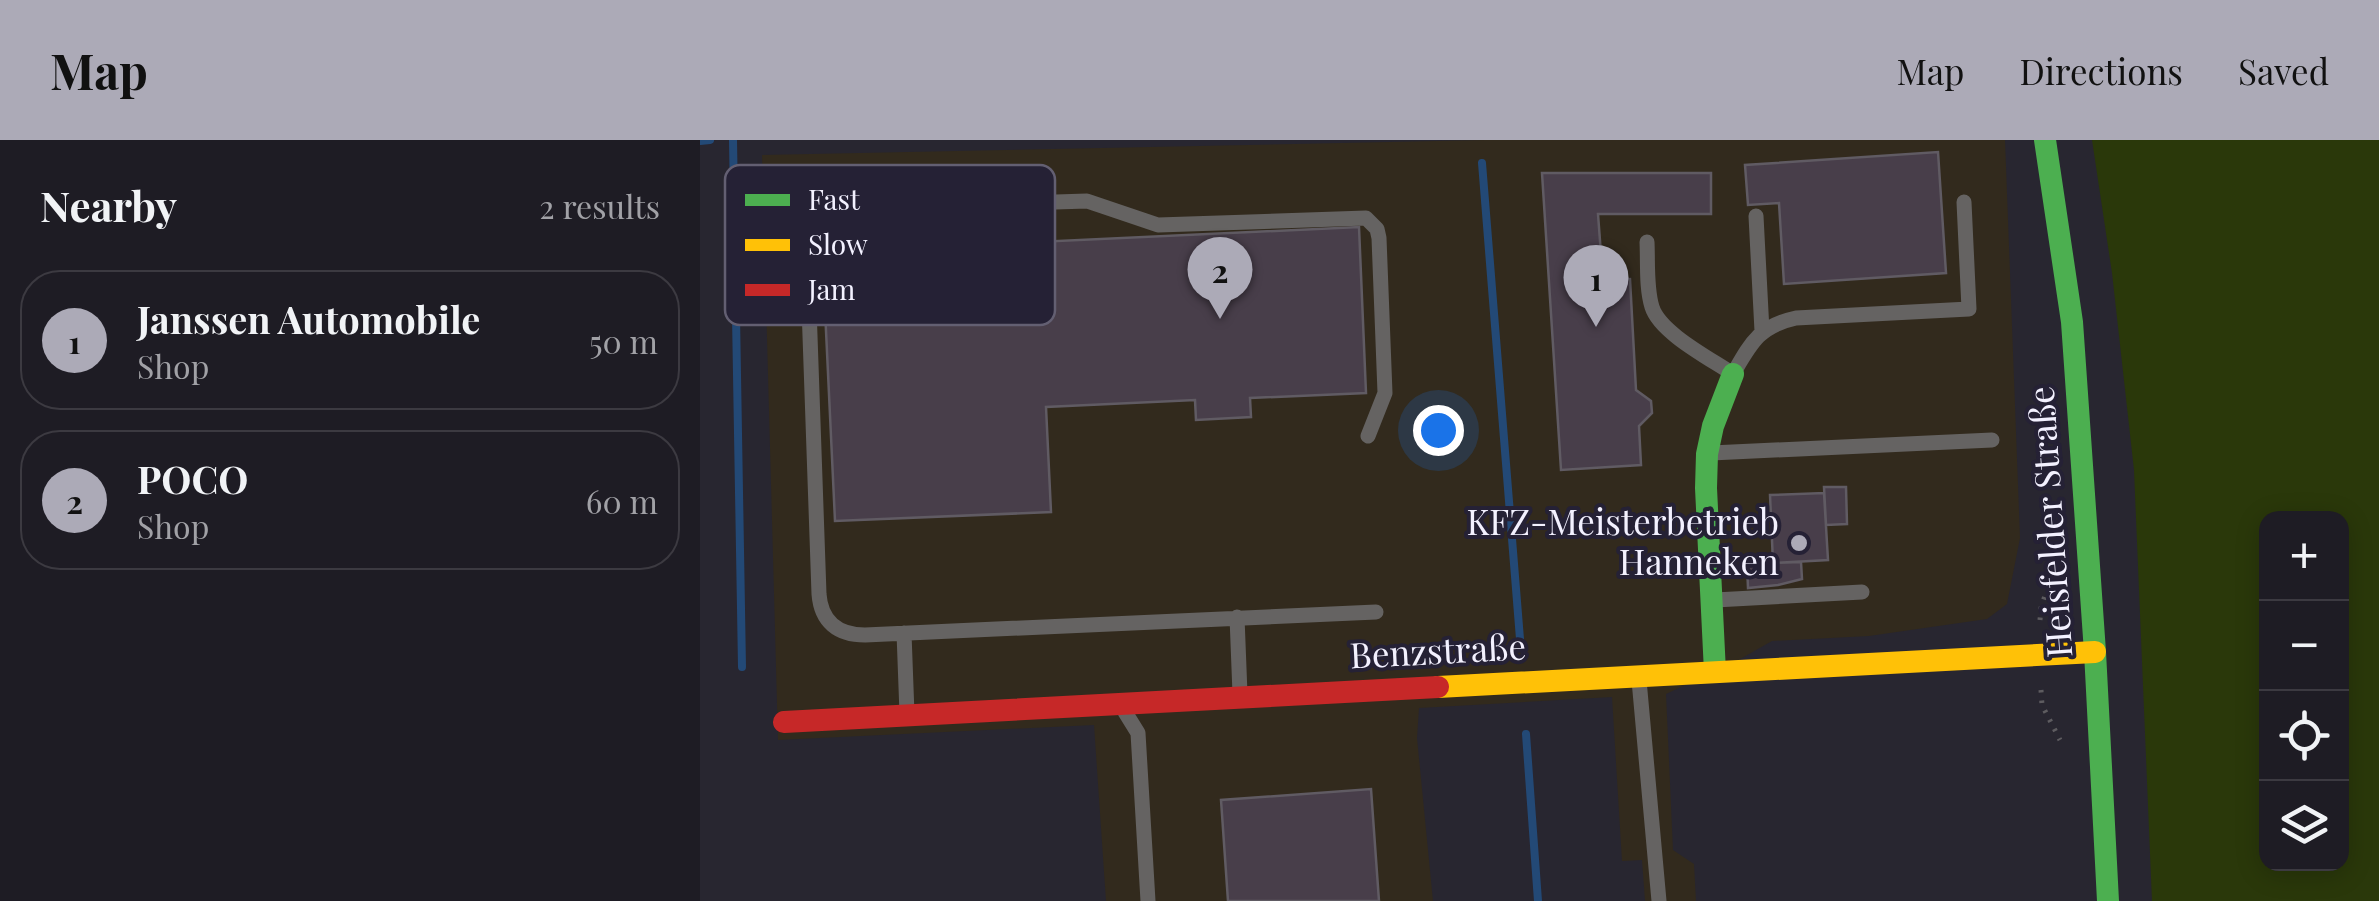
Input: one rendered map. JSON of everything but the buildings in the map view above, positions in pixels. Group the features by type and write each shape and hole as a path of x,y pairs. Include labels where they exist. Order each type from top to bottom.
{"street":[{"name":"Heisfelder Straße","path":"2045,143 2072,322 2108,901"},
{"path":"1715,672 1707,454 1733,374"},
{"name":"Benzstraße","path":"784,722 2095,652"}],"lane":[{"path":"1055,201 1087,200 1158,225 1366,218 1378,229 1379,238 1384,394 1368,436"},
{"path":"1647,242 1651,306 1657,318 1733,374 1749,346 1762,331 1778,322 1969,309 1964,202"},
{"path":"1756,216 1762,331"},
{"path":"809,325 820,607 832,626 851,635 1376,612"},
{"path":"1707,454 1992,440"},
{"path":"1711,600 1862,592"},
{"path":"1237,617 1240,698"},
{"path":"904,633 908,716"},
{"path":"1638,676 1658,901"},
{"path":"1121,704 1138,733 1148,901"}],"shaded area":[{"path":"1484,140 2005,140 2020,538 2007,604 1987,619 1869,636 1772,641 1666,694 1673,850 1694,864 1696,901 1645,901 1642,860 1622,861 1612,697 1419,708 1417,738 1433,901 1106,901 1094,725 778,740 767,325 1055,325 1055,165 762,165 762,155"}],"green space":[{"path":"2092,140 2379,140 2379,901 2152,901 2134,470 2112,273"}],"waterway":[{"path":"700,141 710,140"},
{"path":"733,140 733,165"},
{"path":"1482,163 1520,639"},
{"path":"736,325 742,667"},
{"path":"1526,734 1538,901"}],"traffic: fast":[{"path":"2045,140 2072,322 2108,901"},
{"path":"1715,672 1707,454 1733,374"}],"traffic: slow":[{"path":"1438,687 2095,652"}],"traffic: jam":[{"path":"784,722 1438,687"}],"place":[{"name":"POCO","path":"1220,319"},
{"name":"Janssen Automobile","path":"1596,327"},
{"name":"KFZ-Meisterbetrieb Hanneken","path":"1799,543"}]}
